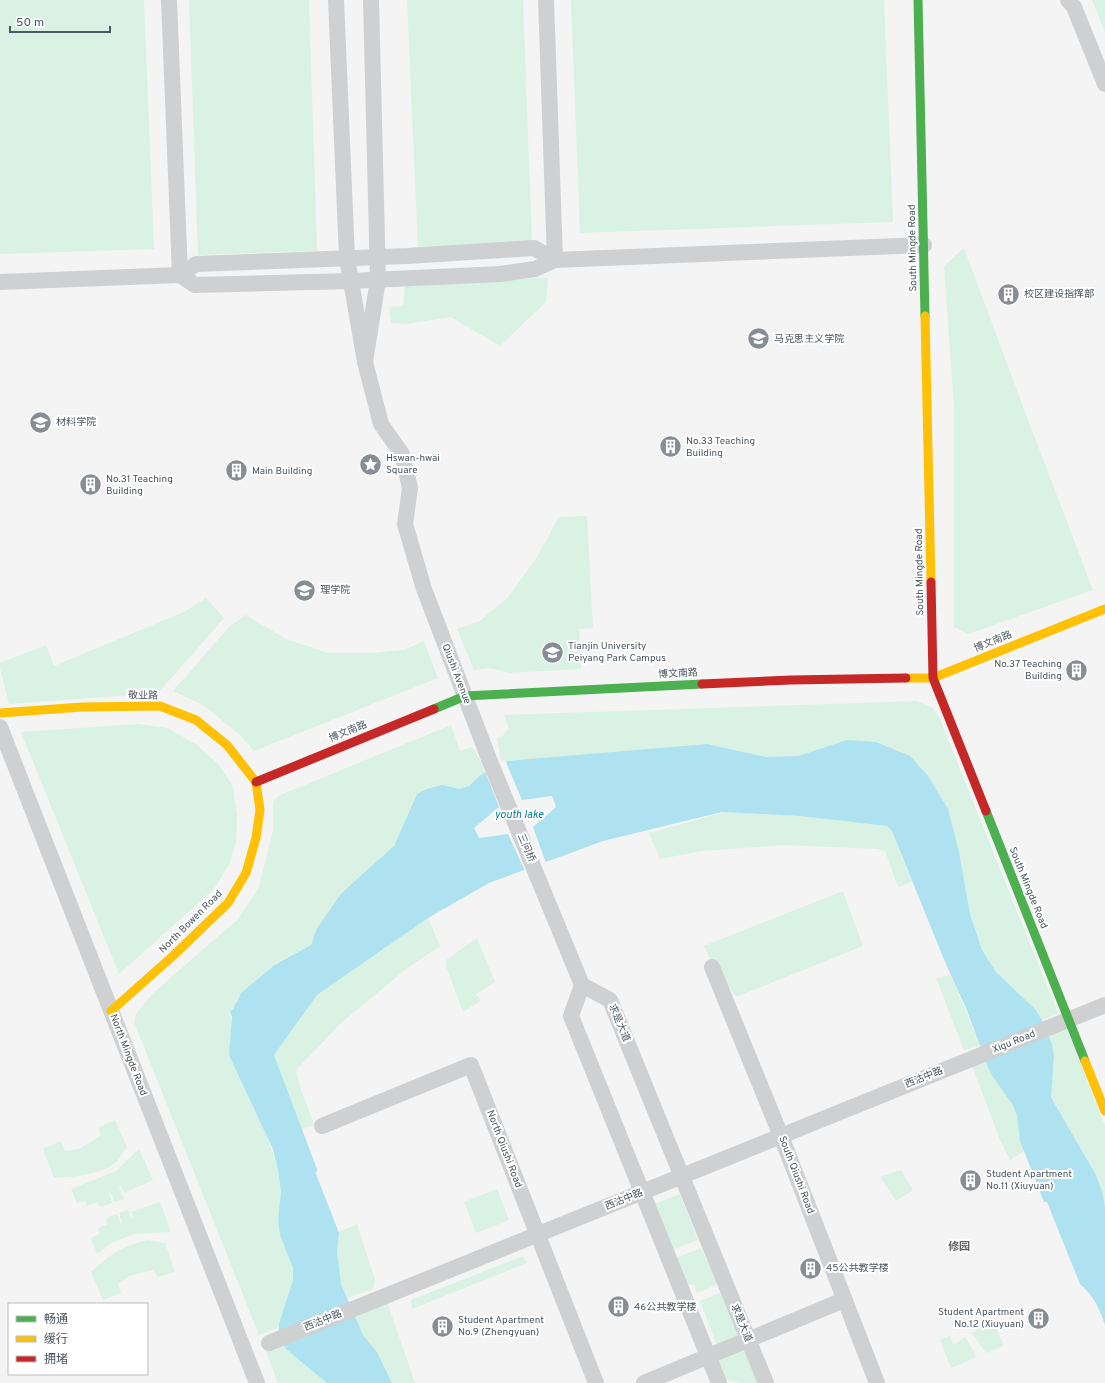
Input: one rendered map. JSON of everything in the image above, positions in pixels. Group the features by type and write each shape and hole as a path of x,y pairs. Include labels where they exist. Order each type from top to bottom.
{"street":[{"path":"169,0 180,275"},
{"name":"Qiushi Avenue","path":"336,0 348,258 350,281 365,362 381,424 402,454 410,488 405,524 424,589 489,759"},
{"path":"365,362 378,280 371,0"},
{"path":"546,0 555,260"},
{"name":"South Mingde Road","path":"918,0 933,678 1105,1111"},
{"path":"1068,0 1074,7 1105,84"},
{"path":"180,275 195,285 378,280 507,273 535,269 555,260 924,244"},
{"path":"0,282 180,275 196,264 378,257 534,248 555,260"},
{"name":"博文南路","path":"256,782 465,696 791,680 933,678 1105,609"},
{"name":"敬业路","path":"0,713 82,706 160,706 196,720 227,745 256,782"},
{"name":"North Mingde Road","path":"0,727 257,1383"},
{"name":"三问桥","path":"489,759 582,985"},
{"name":"North Bowen Road","path":"111,1011 174,955 228,903 246,873 256,838 260,810 256,782"},
{"name":"South Qiushi Road","path":"712,967 781,1136 877,1383"},
{"path":"582,985 571,1016 719,1383"},
{"name":"求是大道","path":"582,985 610,1000 766,1383"},
{"name":"Xigu Road","path":"978,1057 1105,1004"},
{"name":"西沽中路","path":"269,1343 978,1057"},
{"name":"North Qiushi Road","path":"322,1126 471,1065 596,1383"},
{"path":"644,1383 844,1300"}],"green space":[{"path":"0,0 144,0 154,249 0,254"},
{"path":"189,0 309,0 317,251 198,255"},
{"path":"407,0 523,0 532,243 418,247"},
{"path":"571,0 884,0 893,222 580,233"},
{"path":"1092,0 1105,0 1105,32"},
{"path":"964,248 1093,590 968,634 954,627 954,406 944,266"},
{"path":"548,278 546,302 500,346 451,317 406,324 391,323 389,307 403,306 405,284"},
{"path":"587,516 593,628 579,629 581,669 509,673 491,668 474,670 457,629 480,621 509,596 537,557 559,517"},
{"path":"206,598 224,618 158,693 9,704 0,663 46,645 54,666 184,612"},
{"path":"246,615 286,639 328,653 372,653 404,650 424,641 438,678 254,751 239,734 203,705 173,691 229,627"},
{"path":"916,701 932,707 939,717 1058,1013 1042,1020 1036,1010 996,972 982,950 970,914 959,852 847,740 798,756 766,757 707,744 501,762 497,738 504,735 509,729 504,715"},
{"path":"138,724 168,728 197,745 219,765 233,787 237,814 236,842 229,865 214,889 119,974 21,732"},
{"path":"451,725 460,751 472,747 481,761 485,773 478,777 469,786 461,789 442,785 417,794 394,846 357,879 316,930 311,945 274,964 241,993 230,1015 278,1170 281,1192 278,1219 293,1268 293,1280 279,1327 259,1335 134,1022 136,1014 153,993 237,920 259,887 273,831 273,802 278,796"},
{"path":"725,812 800,816 887,826 892,831 912,882 898,887 885,851 877,849 785,845 702,851 660,859 649,833"},
{"path":"843,891 863,946 736,997 711,961 704,946"},
{"path":"428,918 440,946 410,966 342,1022 296,1070 314,1125 302,1129 274,1055 317,995"},
{"path":"477,938 495,982 476,994 481,1001 463,1012 446,966 446,960"},
{"path":"951,975 980,1046 964,1050 936,978"},
{"path":"1065,1025 1105,1126 1105,1207 1102,1191 1096,1175 1051,1096 1054,1057 1047,1033"},
{"path":"986,1061 992,1073 1011,1100 1017,1117 1024,1151 1010,1160 1000,1140 972,1066"},
{"path":"115,1120 127,1147 118,1160 105,1169 97,1172 79,1176 54,1178 43,1149 61,1141 65,1151 79,1149 100,1136 99,1127"},
{"path":"139,1149 153,1180 124,1193 121,1186 119,1187 124,1199 114,1202 111,1193 109,1193 112,1203 100,1207 98,1202 87,1206 85,1201 77,1203 71,1189 116,1171"},
{"path":"901,1170 913,1190 896,1201 880,1177"},
{"path":"497,1189 509,1220 476,1233 464,1202"},
{"path":"680,1194 698,1240 669,1251 651,1205"},
{"path":"160,1202 171,1232 134,1234 111,1243 97,1254 91,1238 100,1234 98,1228 108,1224 106,1220 108,1217 117,1214 121,1224 119,1213 128,1210 132,1219 134,1218 131,1212"},
{"path":"357,1224 375,1280 373,1289 347,1298 341,1284 337,1252 339,1232"},
{"path":"147,1240 165,1243 175,1272 158,1277 153,1270 129,1276 118,1284 121,1293 103,1300 91,1272 123,1248"},
{"path":"701,1248 706,1260 711,1258 721,1283 697,1293 693,1284 684,1287 673,1259"},
{"path":"523,1256 527,1263 412,1309 411,1300"},
{"path":"725,1291 741,1335 717,1345 700,1301"},
{"path":"386,1299 415,1383 392,1383 377,1352 363,1335 353,1312"},
{"path":"993,1319 1004,1346 986,1353 972,1333"},
{"path":"950,1336 953,1345 965,1337 977,1357 951,1368 940,1340"},
{"path":"282,1342 327,1383 278,1383 265,1349"},
{"path":"748,1346 762,1383 742,1383 721,1378 714,1359"}],"water":[{"name":"youth lake","path":"847,740 876,742 910,756 928,776 948,809 959,852 970,914 982,950 996,972 1036,1010 1042,1020 1052,1044 1054,1057 1051,1097 1096,1175 1102,1191 1105,1207 1105,1325 1096,1303 1080,1284 1047,1202 1044,1202 1020,1141 1017,1116 1013,1105 993,1077 988,1067 966,1008 945,962 892,831 887,826 800,816 722,812 603,841 489,883 428,918 317,995 274,1055 317,1169 316,1174 339,1233 337,1252 341,1284 363,1335 377,1352 392,1383 327,1383 286,1349 278,1334 279,1324 293,1280 293,1268 280,1235 278,1219 281,1192 278,1170 273,1149 229,1055 232,1017 230,1011 234,1009 234,1006 241,993 274,965 311,945 316,930 340,895 394,846 417,794 427,789 442,785 460,789 469,786 478,777 501,762 707,744 766,757 798,756"}],"pier":[{"path":"505,760 522,800 552,796 556,807 533,827 546,863 560,859 509,878 525,871 508,834 479,838 474,828 499,807 485,771 500,761"}],"traffic: fast":[{"path":"918,0 925,316"},
{"path":"434,709 465,696 702,684"},
{"path":"986,811 1085,1061"}],"traffic: slow":[{"path":"925,316 931,582"},
{"path":"906,678 933,678 1105,609"},
{"path":"0,713 82,707 160,706 196,720 227,745 256,782"},
{"path":"111,1011 174,955 228,903 246,873 256,838 260,810 256,782"},
{"path":"1085,1061 1105,1111"}],"traffic: jam":[{"path":"931,582 933,678 986,811"},
{"path":"702,684 791,680 906,678"},
{"path":"256,782 434,709"}],"place":[{"name":"校区建设指挥部","path":"1009,294"},
{"name":"马克思主义学院","path":"759,339"},
{"name":"材料学院","path":"40,422"},
{"name":"No.33 Teaching Building","path":"670,447"},
{"name":"Hswan-hwai Square","path":"370,464"},
{"name":"Main Building","path":"236,471"},
{"name":"No.31 Teaching Building","path":"91,485"},
{"name":"理学院","path":"305,590"},
{"name":"Tianjin University Peiyang Park Campus","path":"552,652"},
{"name":"No.37 Teaching Building","path":"1077,670"},
{"name":"Student Apartment No.11 (Xiuyuan)","path":"971,1180"},
{"name":"45公共教学楼","path":"811,1268"},
{"name":"46公共教学楼","path":"619,1307"},
{"name":"Student Apartment No.12 (Xiuyuan)","path":"1039,1318"},
{"name":"Student Apartment No.9 (Zhengyuan)","path":"442,1326"}],"district":[{"name":"修园","path":"959,1247"}]}
